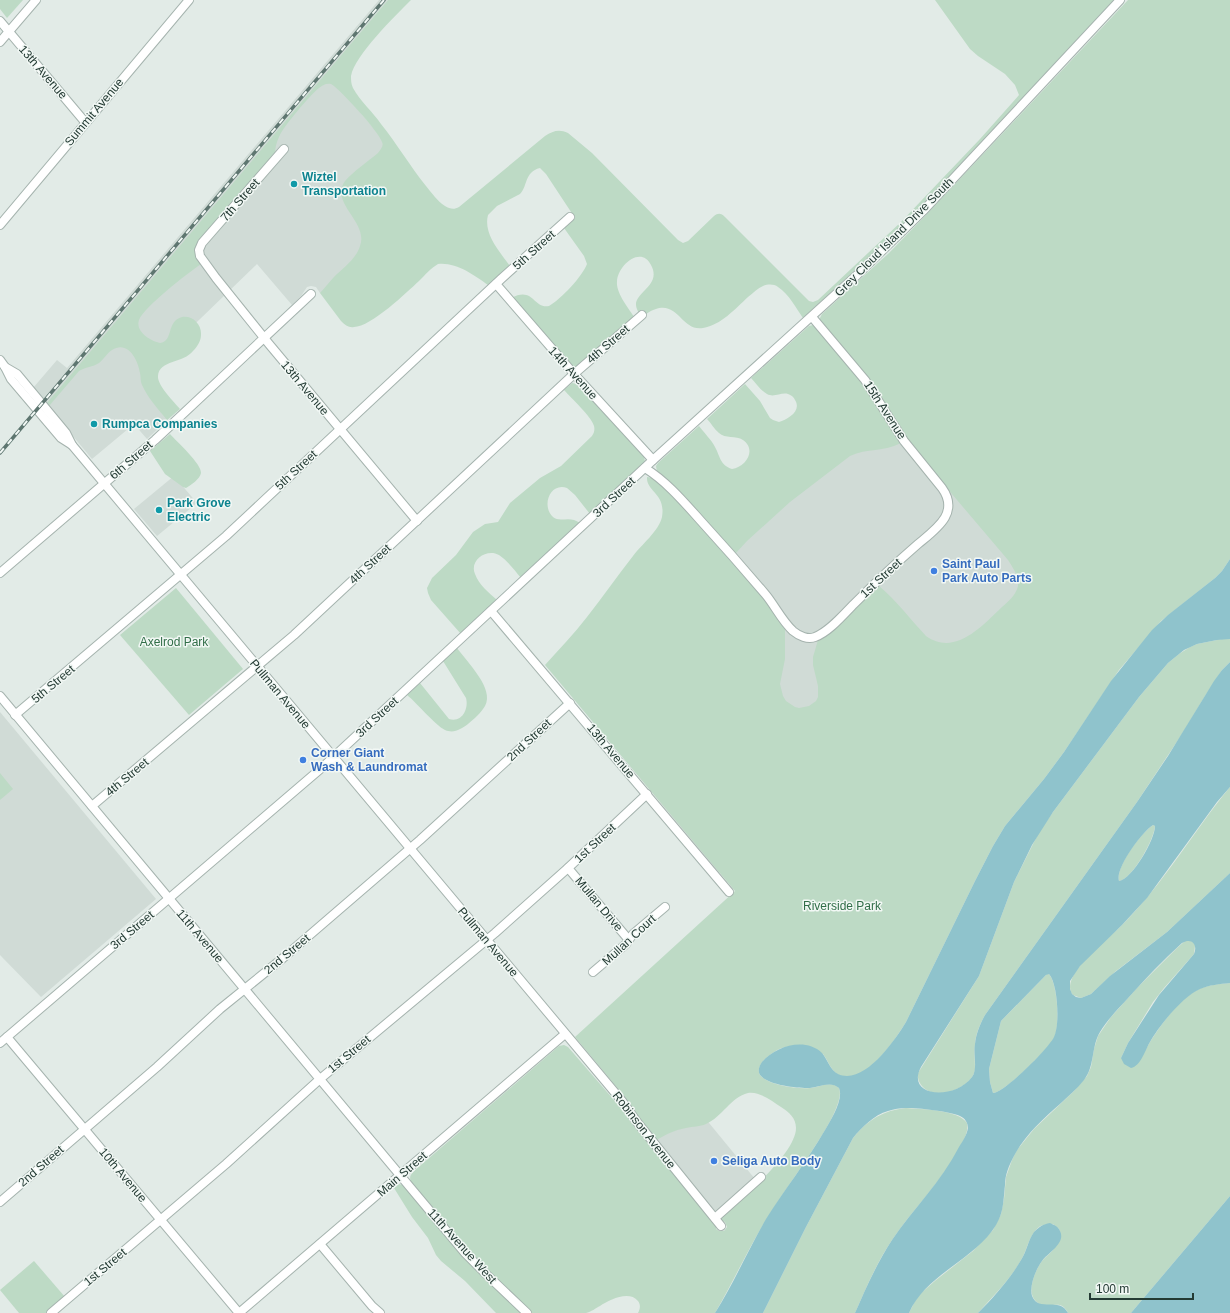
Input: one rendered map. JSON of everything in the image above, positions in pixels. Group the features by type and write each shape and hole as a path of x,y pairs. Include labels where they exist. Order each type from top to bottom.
{"street":[{"path":"0,42 36,0"},
{"name":"Summit Avenue","path":"0,225 189,0"},
{"name":"Grey Cloud Island Drive South","path":"653,460 812,317 901,233 1120,0"},
{"name":"13th Avenue","path":"0,22 86,122"},
{"name":"7th Street","path":"199,252 201,245 284,150"},
{"name":"5th Street","path":"15,715 226,536 570,217"},
{"name":"13th Avenue","path":"199,252 204,262 264,338 417,521"},
{"name":"14th Avenue","path":"496,284 574,374 653,460"},
{"name":"6th Street","path":"0,573 159,436 311,294"},
{"name":"4th Street","path":"92,806 301,629 574,374 642,314"},
{"name":"15th Avenue","path":"812,317 870,387 900,436 944,491 949,500 949,509"},
{"name":"Pullman Avenue","path":"3,363 11,379 61,438 72,445 565,1034"},
{"name":"3rd Street","path":"0,1043 333,758 653,460"},
{"name":"1st Street","path":"645,468 656,475 670,488 715,536 774,604 792,629 806,638 817,636 832,624 938,526 946,516 949,509"},
{"name":"13th Avenue","path":"491,611 729,892"},
{"name":"11th Avenue","path":"0,696 401,1175"},
{"name":"2nd Street","path":"0,1202 84,1128 157,1067 220,1009 283,958 410,849 570,703"},
{"name":"1st Street","path":"51,1313 226,1164 320,1079 486,940 568,868 646,794"},
{"name":"Mullan Drive","path":"568,868 629,940"},
{"name":"Mullan Court","path":"593,972 626,944 632,935 665,907"},
{"name":"Main Street","path":"239,1313 565,1034"},
{"name":"Robinson Avenue","path":"565,1034 622,1101 637,1122 721,1226"},
{"name":"10th Avenue","path":"7,1037 239,1313"},
{"name":"11th Avenue West","path":"401,1175 472,1260 527,1313"},
{"path":"715,1218 761,1177"},
{"path":"320,1244 372,1306 380,1313"}],"shaded area":[{"path":"379,0 388,0 327,73 453,222 322,293 320,293 316,287 307,287 292,305 257,264 143,374 175,413 147,439 134,424 92,459 33,388 57,360 67,368"},
{"path":"888,410 1032,587 719,873 574,699"},
{"path":"174,476 197,503 157,536 134,509"},
{"path":"0,712 156,899 41,997 0,955"},
{"path":"691,1101 755,1179 716,1212 650,1135"}],"green space":[{"path":"0,0 23,0 7,18 0,9"},
{"path":"388,0 411,0 376,36 360,58 354,67 351,76 352,85 359,97 387,132 420,178 442,204 452,209 459,207 545,136 556,131 562,131 568,133 592,153 678,240 683,243 688,241 714,216 721,214 809,301 813,302 818,300 901,222 980,139 1019,95 1015,85 1005,74 970,49 935,0 1114,0 910,218 803,318 786,293 776,286 771,285 765,285 759,288 722,320 716,324 703,328 695,328 688,325 672,310 665,308 657,309 646,314 643,310 639,314 636,306 637,300 651,283 653,272 647,259 636,257 625,264 618,276 617,282 617,286 626,306 635,318 575,369 572,368 511,298 519,295 529,296 544,306 549,306 571,287 581,275 587,264 584,256 564,228 575,218 546,174 540,168 531,173 520,194 497,206 488,215 487,222 490,236 497,249 510,266 488,285 471,273 458,267 438,264 398,300 370,321 361,325 350,327 341,321 320,293 356,255 360,246 361,237 359,229 345,205 341,189 345,181 356,170 378,153 383,145 374,129 350,102 331,84 325,84 319,88 297,111 281,132 275,148 275,155 199,242 201,264 157,299 139,320 139,328 142,332 148,338 160,343 167,339 174,322 182,317 189,317 193,319 200,327 200,339 189,355 167,364 159,371 158,380 160,384 180,409 167,420 144,390 139,368 134,357 127,349 123,348 112,350 99,363 79,371 49,406 46,404"},
{"name":"Riverside Park","path":"1128,0 1230,0 1230,559 1215,578 1161,621 1119,670 1064,752 1005,826 975,881 906,1022 894,1040 877,1060 857,1075 847,1077 837,1074 823,1054 799,1048 789,1047 780,1049 771,1054 762,1063 759,1068 759,1073 764,1079 770,1082 798,1088 810,1088 832,1084 839,1088 840,1095 833,1116 813,1150 763,1225 715,1313 638,1313 640,1304 638,1301 630,1296 624,1296 614,1299 586,1313 530,1313 487,1273 413,1185 410,1178 414,1171 559,1046 564,1045 568,1047 633,1122 716,1225 716,1229 719,1231 724,1231 727,1227 725,1222 720,1218 752,1189 777,1163 787,1151 794,1139 796,1128 793,1118 784,1109 770,1099 761,1095 748,1093 742,1095 731,1103 712,1121 701,1126 678,1130 655,1141 635,1116 620,1091 575,1037 735,891 545,665 599,602 633,556 654,533 660,522 662,517 661,503 659,498 649,486 647,477 654,478 669,490 769,603 785,626 785,659 780,684 786,701 795,707 799,708 809,706 816,701 818,697 818,686 813,665 813,657 818,640 834,629 879,586 898,604 926,636 936,641 947,643 966,637 975,631 1010,599 1017,590 1018,579 1008,560 912,447 820,321 820,318 822,314 889,253 925,216"},
{"path":"813,325 862,380 901,443 888,448 863,452 850,456 790,502 747,541 735,554 657,472 656,466 699,426 713,444 725,465 732,469 742,465 748,458 749,448 747,444 743,440 721,435 707,419 745,384 760,401 770,418 773,420 779,422 793,414 797,408 797,404 792,396 789,394 767,394 751,378 809,326"},
{"path":"572,383 580,386 644,456 645,462 590,514 575,495 567,488 556,488 549,496 549,512 556,519 569,519 580,523 521,578 499,555 489,553 480,557 475,564 475,574 482,585 497,600 461,634 431,600 427,588 432,578 456,555 473,532 485,524 498,522 510,503 540,478 561,466 592,436 594,433 594,426 592,422 564,390"},
{"path":"170,434 200,469 201,473 199,477 193,484 186,488 165,474 150,451"},
{"name":"Axelrod Park","path":"176,588 243,669 189,715 120,635"},
{"path":"1230,639 1230,662 1222,670 1137,802 985,1015 976,1036 975,1069 972,1077 961,1087 949,1092 936,1093 925,1089 919,1082 918,1073 979,976 1014,882 1039,832 1139,697 1168,663 1190,647 1197,644"},
{"path":"457,648 473,668 483,684 487,699 483,709 468,724 463,728 448,731 431,719 407,695 420,683 449,719 454,720 461,717 465,711 467,702 466,698 443,661"},
{"path":"0,773 13,789 0,800"},
{"path":"1230,787 1230,873 1167,932 1116,971 1091,994 1081,998 1073,995 1070,987 1072,978 1078,968 1086,958 1121,926 1151,893"},
{"path":"1153,825 1155,826 1154,832 1142,858 1130,874 1119,881 1121,867 1125,859 1142,835"},
{"path":"1191,940 1195,943 1194,954 1153,1002 1128,1043 1121,1058 1139,1061 1164,1022 1188,996 1205,987 1230,983 1230,1196 1131,1313 1068,1313 1060,1305 1043,1305 1035,1300 1031,1290 1037,1269 1042,1261 1053,1250 1061,1236 1059,1229 1053,1224 1042,1225 1035,1231 1030,1238 1017,1267 1001,1288 978,1313 909,1313 920,1294 973,1251 993,1230 1001,1214 1006,1177 1017,1150 1034,1129 1073,1092 1087,1076 1091,1067 1098,1036 1111,1017 1137,988 1177,948 1185,941"},
{"path":"1048,973 1054,985 1057,1005 1057,1025 1054,1039 1016,1079 999,1091 993,1093 989,1069 1001,1021"},
{"path":"906,1108 939,1111 956,1115 967,1123 967,1132 946,1170 899,1230 881,1257 855,1313 763,1313 853,1138 864,1126 876,1117 890,1111"},
{"path":"399,1184 403,1185 524,1313 496,1313 465,1281 441,1261 436,1255 428,1238 412,1217 394,1188"},
{"path":"34,1261 65,1297 47,1313 19,1313 0,1290"}],"water":[{"path":"1230,559 1230,639 1197,644 1184,650 1168,663 1139,697 1053,812 1032,845 1014,882 979,976 921,1067 918,1077 920,1085 925,1090 944,1092 954,1090 964,1085 972,1077 975,1070 976,1037 985,1015 1137,802 1168,756 1214,681 1230,662 1230,787 1217,802 1147,898 1080,966 1070,981 1070,989 1072,994 1076,997 1081,998 1091,994 1110,976 1167,932 1230,873 1230,983 1200,989 1186,998 1165,1020 1154,1035 1140,1061 1131,1068 1124,1064 1121,1058 1128,1043 1159,995 1194,954 1195,945 1191,941 1182,943 1155,969 1106,1023 1100,1032 1095,1044 1090,1069 1084,1080 1035,1128 1018,1148 1012,1159 1005,1181 1001,1214 992,1231 972,1252 925,1289 916,1300 909,1313 855,1313 872,1276 892,1240 944,1172 967,1133 968,1128 965,1119 955,1114 934,1110 899,1108 873,1118 853,1138 763,1313 715,1313 766,1219 828,1126 840,1098 839,1088 828,1084 811,1088 802,1088 790,1087 770,1082 759,1073 759,1067 762,1062 768,1056 783,1048 807,1045 822,1053 835,1072 848,1076 868,1068 887,1050 906,1022 975,881 1005,826 1044,779 1064,752 1111,681 1152,630 1222,571","holes":["1153,825 1155,826 1154,832 1142,858 1130,874 1119,881 1119,875 1125,859 1136,842","1049,974 1054,986 1057,1005 1057,1024 1054,1037 1026,1069 1006,1086 993,1093 989,1069 1001,1021 1046,975"]},
{"path":"1230,1196 1230,1313 1131,1313"},
{"path":"1050,1223 1059,1229 1061,1239 1056,1247 1037,1268 1031,1287 1031,1292 1035,1301 1060,1306 1068,1313 978,1313 1012,1274 1023,1257 1030,1238 1034,1232 1041,1226"}],"railway":[{"path":"0,453 384,0"}],"place":[{"name":"Wiztel Transportation","path":"294,184"},
{"name":"Rumpca Companies","path":"94,424"},
{"name":"Park Grove Electric","path":"159,510"},
{"name":"Saint Paul Park Auto Parts","path":"934,571"},
{"name":"Corner Giant Wash & Laundromat","path":"303,760"},
{"name":"Seliga Auto Body","path":"714,1161"}]}
